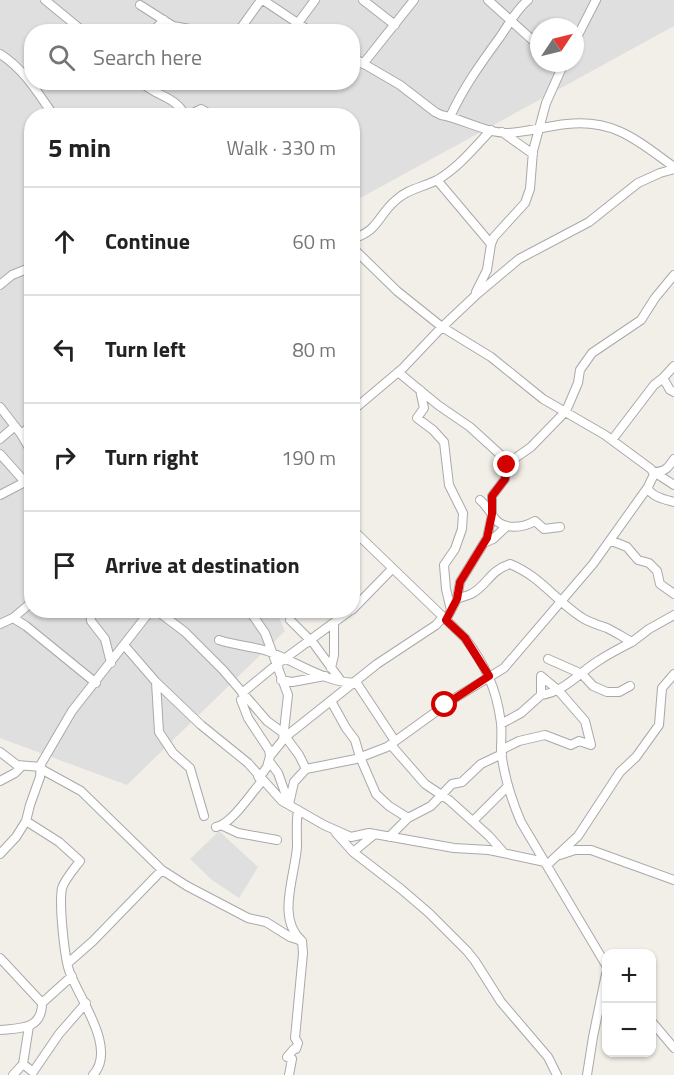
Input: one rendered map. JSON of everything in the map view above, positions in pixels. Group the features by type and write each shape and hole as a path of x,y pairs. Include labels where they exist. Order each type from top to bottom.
{"street":[{"path":"45,0 74,24"},
{"path":"244,24 262,0 298,23 315,0"},
{"path":"363,0 395,25"},
{"path":"363,64 414,0"},
{"path":"488,0 530,38"},
{"path":"450,117 470,81 518,10 528,0"},
{"path":"584,23 596,0"},
{"path":"140,2 170,24"},
{"path":"160,24 164,20"},
{"path":"0,54 10,60 24,74"},
{"path":"360,62 400,85 435,112 502,132 580,123 603,124 630,136 674,168"},
{"path":"475,296 487,270 494,237 525,203 530,189 533,154 539,128 546,103 560,72"},
{"path":"35,90 48,108"},
{"path":"150,90 165,95 181,108"},
{"path":"360,236 372,229 396,199 437,180 491,130"},
{"path":"502,132 533,154"},
{"path":"360,404 398,372 475,296 519,259 589,222 638,183 674,168"},
{"path":"437,180 491,244"},
{"path":"360,255 397,291 442,327 482,351 543,399 612,440 674,484"},
{"path":"0,285 12,275 24,270"},
{"path":"506,460 514,459 531,447 566,411 578,383 580,370 592,353 641,320 674,275"},
{"path":"612,440 670,368"},
{"path":"283,736 392,654 445,619 457,599 460,582 484,543 492,514 492,496 507,473 506,460 470,427 398,372"},
{"path":"663,378 670,390 674,392"},
{"path":"420,390 424,408 417,418 444,442 449,485 463,513 462,529 455,549 444,565 451,611"},
{"path":"0,407 24,439"},
{"path":"0,439 15,426"},
{"path":"0,454 24,479"},
{"path":"654,472 667,469 674,459"},
{"path":"289,804 294,782 306,769 360,757 393,743 455,698 504,668 612,541 648,487 654,472"},
{"path":"0,495 24,485"},
{"path":"648,487 657,496 674,502"},
{"path":"480,500 497,521 507,526 526,526 535,521 544,530 560,526"},
{"path":"674,508 674,513"},
{"path":"484,543 494,539 507,526"},
{"path":"360,537 465,638 489,676 501,724 502,752 508,786 521,822 602,958"},
{"path":"612,541 627,548 638,560 649,563 657,571 660,584 674,594"},
{"path":"457,599 472,593 500,567 510,564 538,579 560,602 583,619 609,629 632,642"},
{"path":"360,602 392,569"},
{"path":"0,624 13,618 24,609"},
{"path":"501,724 521,713 541,695 558,690 598,661 674,615"},
{"path":"13,618 96,682"},
{"path":"91,618 105,639 111,663"},
{"path":"0,854 16,837 26,821 41,768 72,711 145,618"},
{"path":"167,618 185,632 223,670 241,696 299,754 306,769"},
{"path":"255,618 265,633 289,700 283,736 259,777 220,826 238,833 277,840"},
{"path":"241,696 276,665 342,618"},
{"path":"290,620 311,641 341,681"},
{"path":"331,668 334,655 334,624"},
{"path":"219,640 272,653 341,681 356,682"},
{"path":"124,645 156,682 201,725 248,764 282,801 341,836 353,852 429,913 467,951 501,1002 548,1057 556,1075"},
{"path":"548,659 582,674 593,686 607,692 619,692 630,686"},
{"path":"546,864 578,836 621,772 636,757 659,725 662,688 674,674"},
{"path":"281,680 292,682 325,676"},
{"path":"389,837 408,818 431,806 452,784 462,782 481,764 519,741 545,735 571,745 579,741 591,745 585,721 558,690 541,676 541,695"},
{"path":"156,682 159,732 173,753 190,768 204,816"},
{"path":"356,682 393,743 416,775 473,821 504,853"},
{"path":"241,696 248,718 269,750 270,759 278,772 289,804"},
{"path":"332,700 346,728 355,740 376,794 408,818"},
{"path":"0,752 22,766 41,768 81,791 162,870 187,886 248,918 266,922 290,937 302,941"},
{"path":"0,781 22,766"},
{"path":"473,821 508,786"},
{"path":"289,1075 292,1059 287,1057 296,1049 298,1043 295,1038 301,991 302,941 296,935 288,907 297,844 298,810"},
{"path":"26,821 59,843 80,861 62,890 68,963 97,1029 101,1059 100,1066 93,1075"},
{"path":"328,827 351,837 366,832 454,848 489,850 546,864"},
{"path":"353,852 375,834"},
{"path":"558,855 575,850 591,850 674,880"},
{"path":"68,963 93,941 162,870"},
{"path":"0,958 42,1003 39,1018 29,1026 0,1030"},
{"path":"42,1003 72,976"},
{"path":"587,1075 602,993"},
{"path":"23,1064 33,1072 59,1034 86,1004"},
{"path":"13,1075 23,1064 29,1026"},
{"path":"656,1028 674,1048"}],"shaded area":[{"path":"0,0 674,0 674,26 360,198 360,108 24,108 24,618 279,618 285,631 127,785 0,738"},
{"path":"219,831 258,867 239,898 212,880 190,859"}],"route":[{"path":"445,705 489,676 465,638 446,620 457,599 460,582 487,538 492,514 492,496 505,479 507,465"}]}
